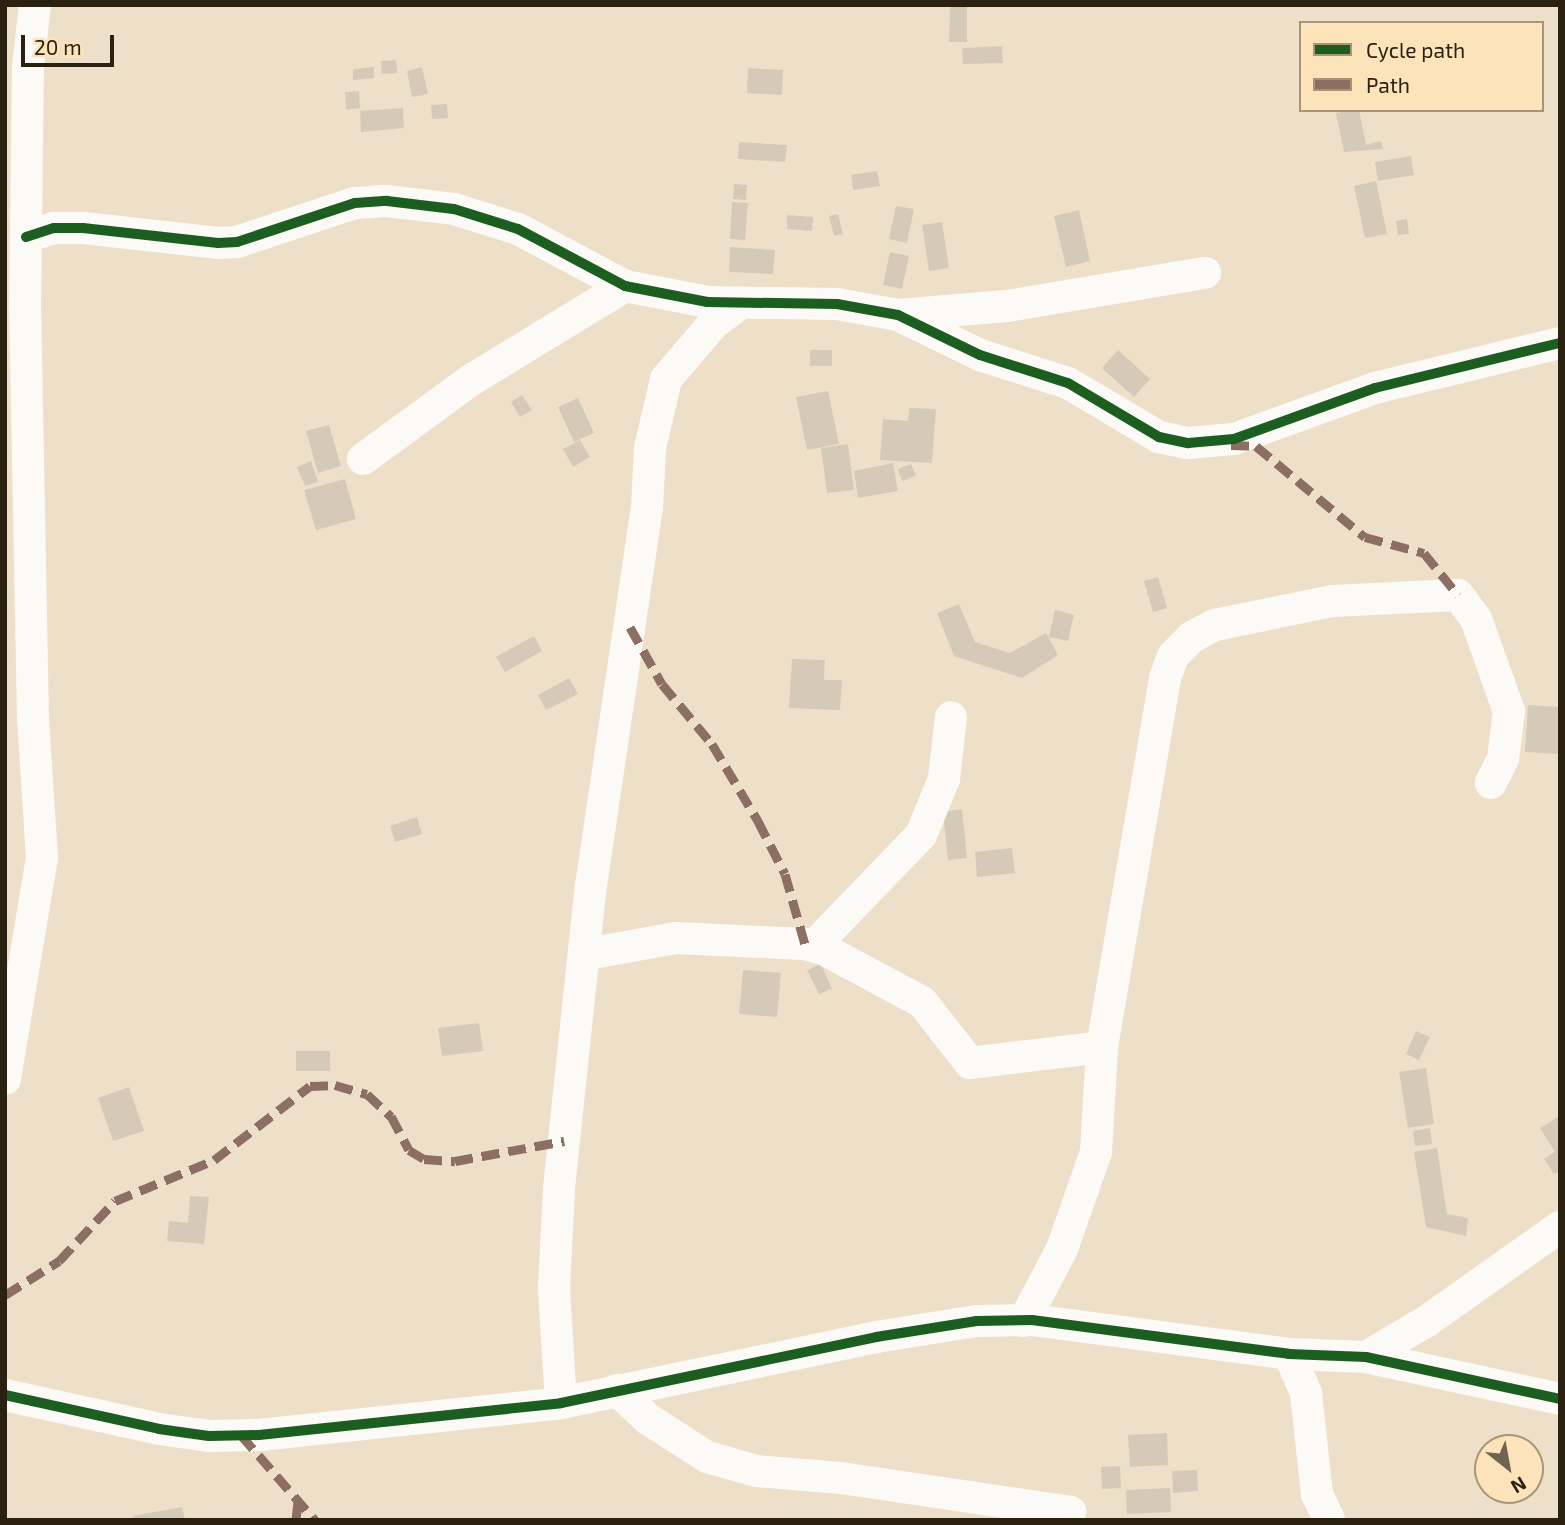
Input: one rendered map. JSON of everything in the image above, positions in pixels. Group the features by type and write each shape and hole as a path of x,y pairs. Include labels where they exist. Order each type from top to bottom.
{"street":[{"path":"5,1079 42,858 33,719 26,237 28,67 35,5"},
{"path":"26,237 54,228 83,228 237,242 355,203 413,203 487,215 625,286 740,304 837,304 898,315 1007,306 1205,273"},
{"path":"363,459 471,380 625,286"},
{"path":"561,1403 554,1288 559,1188 587,954 591,886 614,749 659,400 666,379 690,349 740,304"},
{"path":"898,315 980,355 1080,388 1159,437 1188,443 1234,439 1375,388 1560,343"},
{"path":"1024,1321 1062,1249 1096,1152 1102,1047 1165,678 1173,656 1192,637 1215,625 1332,601 1458,595 1476,619 1509,711 1503,759 1491,783"},
{"path":"814,946 921,835 944,779 951,717"},
{"path":"587,954 676,938 814,946 922,1002 970,1063 1102,1047"},
{"path":"1366,1357 1427,1321 1560,1227"},
{"path":"5,1395 209,1436 343,1428 561,1403 876,1337 977,1321 1024,1321 1289,1354 1366,1357 1560,1399"},
{"path":"1289,1354 1306,1393 1318,1511"},
{"path":"617,1390 648,1419 707,1457 756,1471 841,1478 1071,1512"}],"building":[{"path":"950,5 967,5 967,42 949,42"},
{"path":"1002,46 1003,63 963,64 962,48"},
{"path":"396,60 397,73 382,74 381,61"},
{"path":"374,67 374,78 353,80 353,69"},
{"path":"422,67 428,94 412,97 407,71"},
{"path":"748,68 783,70 782,95 747,93"},
{"path":"359,91 360,108 346,110 345,92"},
{"path":"447,104 448,118 432,119 431,105"},
{"path":"403,108 404,128 361,132 360,111"},
{"path":"1359,112 1366,145 1381,141 1383,149 1344,152 1336,113"},
{"path":"739,142 787,145 785,162 738,159"},
{"path":"1411,156 1414,175 1378,181 1375,162"},
{"path":"877,171 880,186 853,190 851,175"},
{"path":"1376,181 1387,234 1365,238 1354,186"},
{"path":"734,184 747,185 746,200 733,199"},
{"path":"732,202 748,203 745,240 730,239"},
{"path":"896,206 914,209 907,243 889,239"},
{"path":"1079,210 1090,261 1066,267 1054,216"},
{"path":"838,214 843,234 834,236 829,216"},
{"path":"787,215 813,217 812,231 787,229"},
{"path":"1407,219 1409,234 1398,235 1396,221"},
{"path":"942,222 949,268 929,271 922,225"},
{"path":"730,247 775,250 773,274 729,272"},
{"path":"890,252 909,256 902,289 883,285"},
{"path":"810,350 832,350 832,366 810,366"},
{"path":"1118,350 1150,379 1134,397 1102,368"},
{"path":"828,391 839,444 807,450 796,397"},
{"path":"522,395 532,410 520,417 511,402"},
{"path":"578,398 594,433 574,442 558,407"},
{"path":"909,408 936,409 932,463 880,460 883,419 908,421"},
{"path":"329,425 341,466 318,473 306,431"},
{"path":"580,440 590,457 573,467 563,449"},
{"path":"848,444 854,490 827,493 821,448"},
{"path":"311,461 318,482 305,486 297,467"},
{"path":"893,463 898,491 858,498 854,471"},
{"path":"911,464 916,476 902,481 898,469"},
{"path":"345,479 356,519 316,530 304,490"},
{"path":"1158,577 1167,608 1153,612 1144,581"},
{"path":"959,604 975,642 1010,653 1046,633 1058,655 1022,678 954,656 937,613"},
{"path":"1055,610 1074,615 1068,641 1049,637"},
{"path":"534,636 542,651 505,672 496,657"},
{"path":"792,659 825,660 824,680 842,680 840,710 789,708"},
{"path":"569,678 578,694 546,710 538,695"},
{"path":"1528,705 1560,707 1558,754 1525,752"},
{"path":"962,809 967,858 948,860 943,812"},
{"path":"417,817 422,834 395,842 390,826"},
{"path":"1012,848 1015,873 977,877 975,852"},
{"path":"821,964 832,989 819,994 807,970"},
{"path":"743,970 781,973 777,1017 739,1014"},
{"path":"479,1023 483,1051 442,1056 438,1028"},
{"path":"1416,1031 1430,1037 1419,1060 1406,1054"},
{"path":"296,1051 330,1051 330,1071 296,1071"},
{"path":"1426,1068 1434,1124 1408,1128 1399,1072"},
{"path":"129,1087 144,1131 113,1141 98,1098"},
{"path":"1560,1116 1560,1171 1554,1174 1544,1159 1555,1152 1540,1128"},
{"path":"1430,1128 1432,1144 1415,1146 1413,1131"},
{"path":"1437,1148 1447,1214 1468,1218 1466,1236 1426,1227 1414,1152"},
{"path":"190,1196 209,1197 204,1244 167,1241 169,1221 188,1223"},
{"path":"1167,1433 1168,1465 1130,1467 1128,1435"},
{"path":"1120,1466 1121,1488 1102,1489 1101,1467"},
{"path":"1197,1470 1198,1491 1173,1493 1172,1471"},
{"path":"1170,1488 1171,1512 1127,1514 1126,1490"},
{"path":"182,1507 185,1520 134,1520 133,1516"}],"marked path":[{"path":"1231,445 1256,446 1365,537 1424,553 1458,595"},
{"path":"630,627 662,684 712,744 758,821 785,874 805,944"},
{"path":"5,1295 59,1261 115,1201 214,1160 310,1086 335,1085 367,1094 391,1116 409,1150 424,1159 455,1161 564,1141"},
{"path":"241,1435 315,1520"},
{"path":"296,1520 298,1501"}],"cycle path":[{"path":"26,237 54,228 83,228 218,243 237,242 355,203 387,201 454,209 518,229 625,286 707,302 837,304 898,315 980,355 1068,383 1159,437 1188,443 1234,439 1375,388 1560,343"},
{"path":"5,1395 159,1429 209,1436 259,1435 561,1403 876,1337 977,1321 1032,1320 1289,1354 1366,1357 1560,1399"}]}
